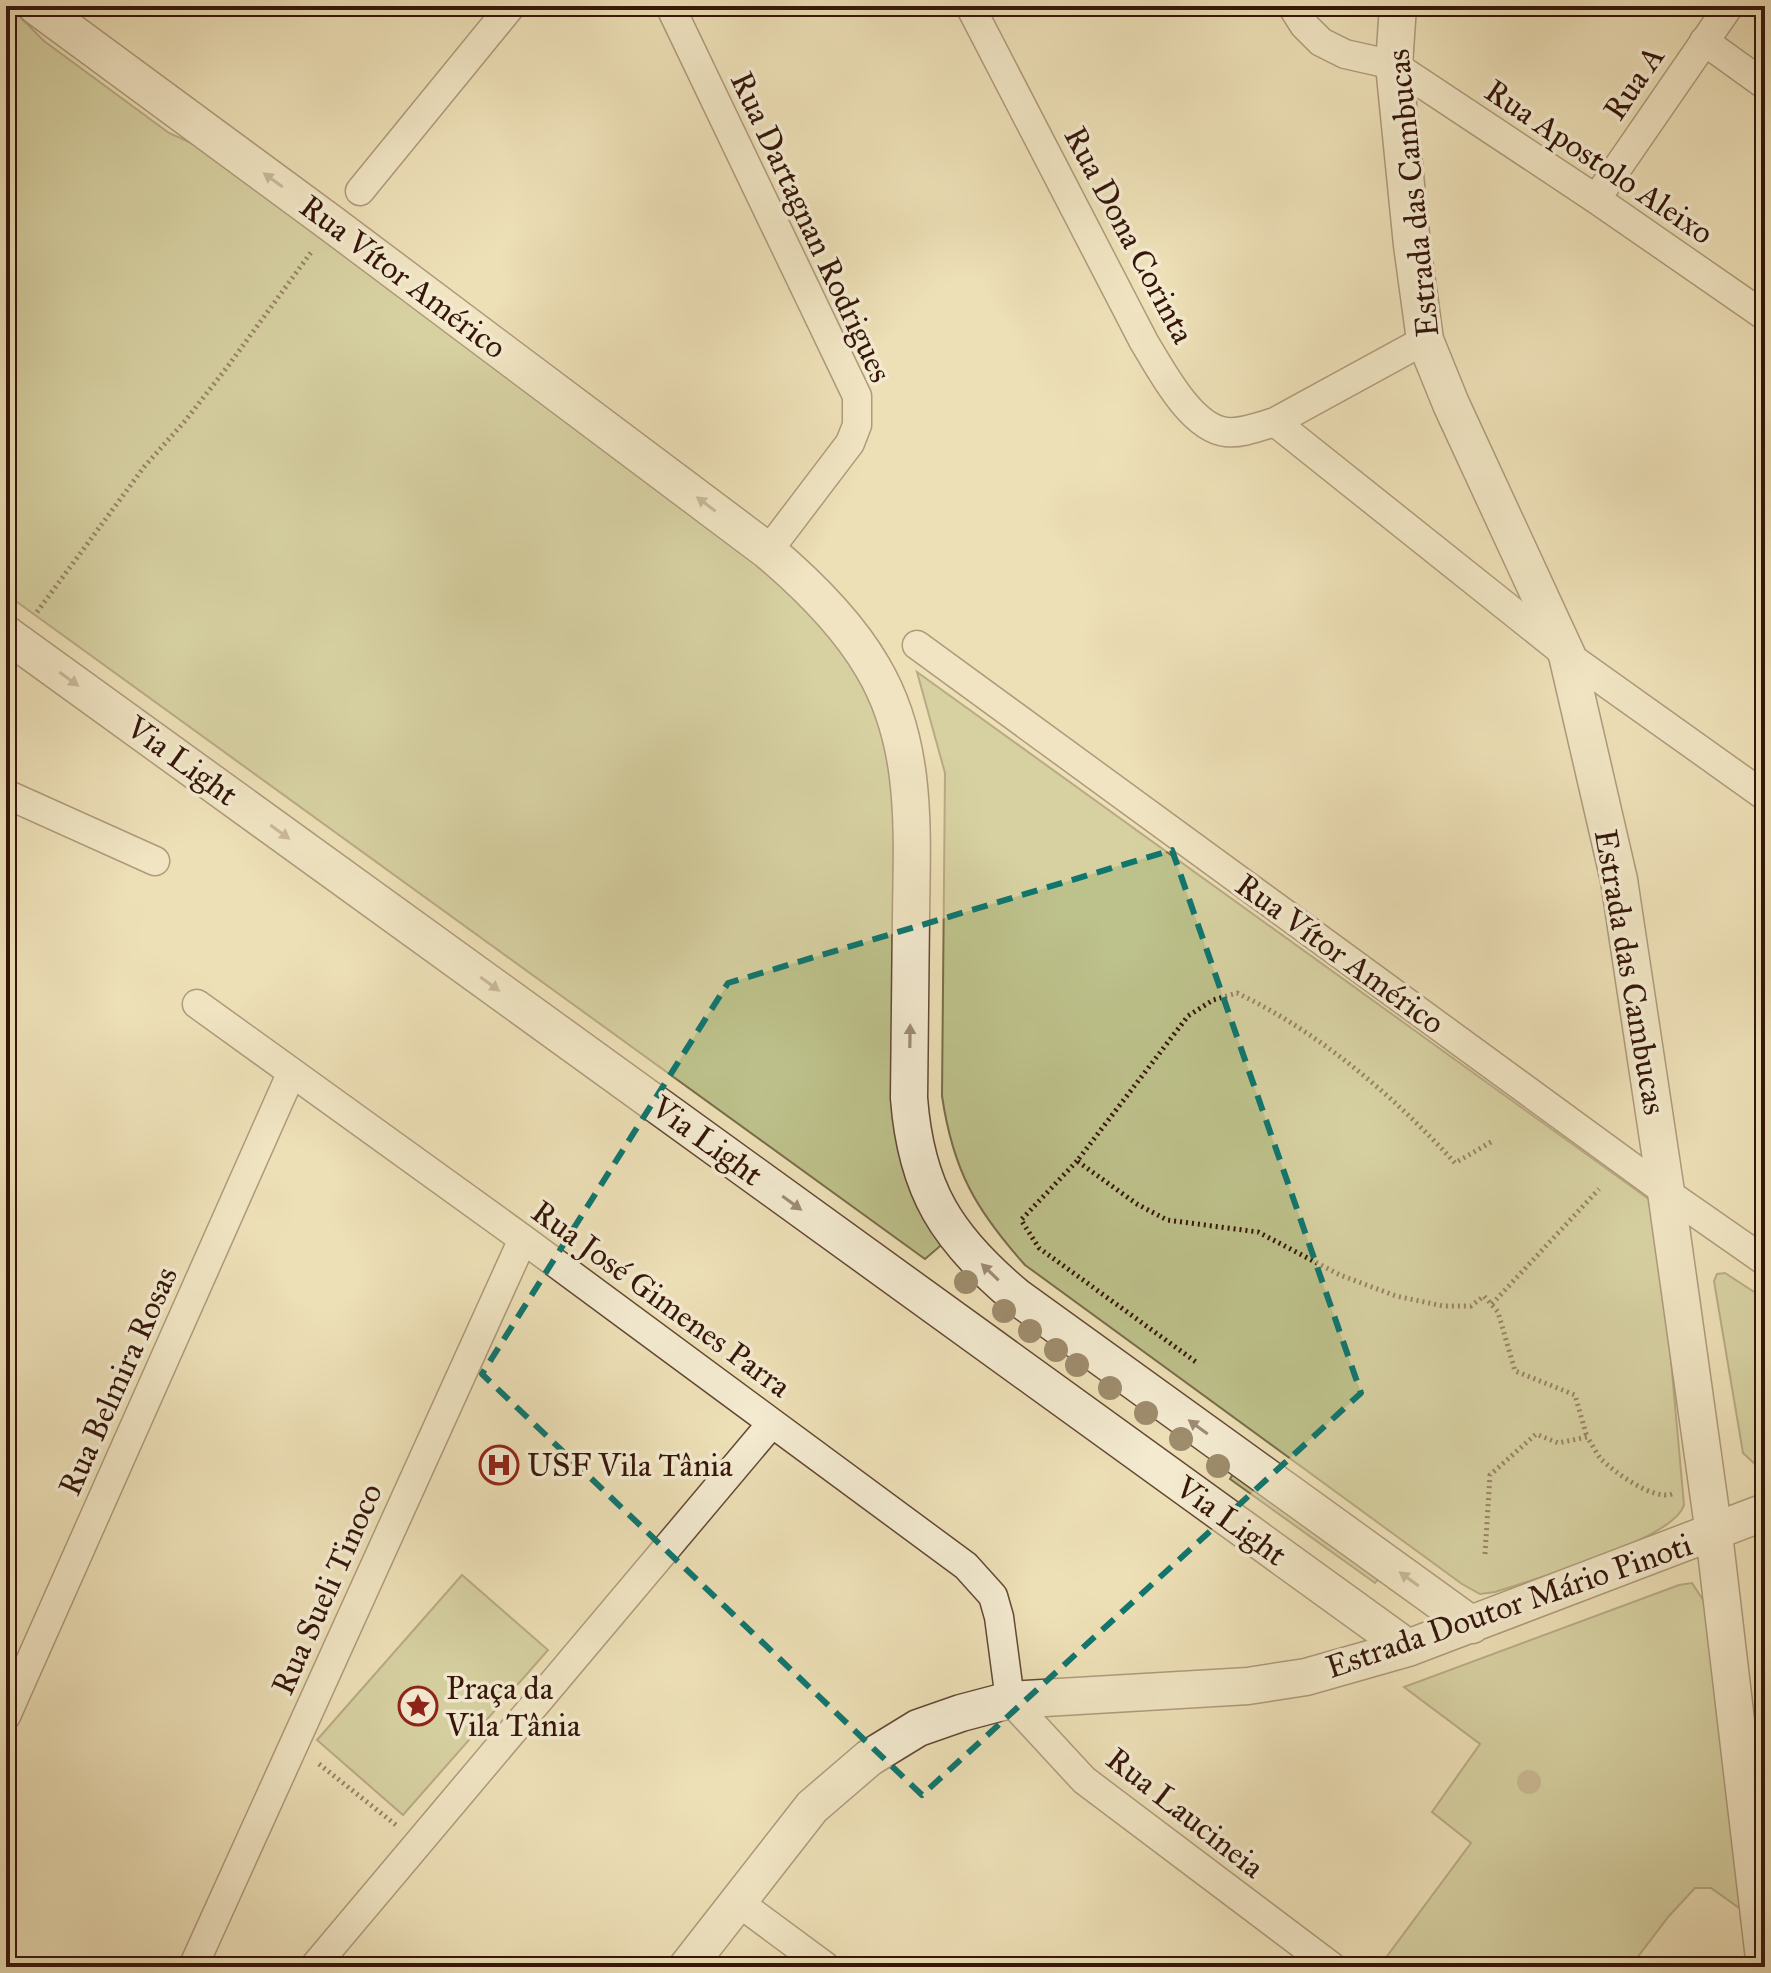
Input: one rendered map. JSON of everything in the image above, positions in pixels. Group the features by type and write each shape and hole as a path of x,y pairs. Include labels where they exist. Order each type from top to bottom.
{"street":[{"name":"Rua Vítor Américo","path":"36,6 768,551"},
{"path":"360,191 511,6"},
{"name":"Rua Dartagnan Rodrigues","path":"670,6 857,396 857,425 850,443 768,551"},
{"name":"Rua Dona Corinta","path":"970,6 1144,342 1192,412 1212,428 1228,433 1275,422 1425,340"},
{"path":"1292,6 1304,25 1321,42 1345,54 1394,65"},
{"name":"Estrada das Cambucas","path":"1398,6 1394,65 1425,340 1451,404 1567,655 1619,880 1714,1534 1765,1967"},
{"name":"Rua A","path":"1596,199 1729,6"},
{"path":"1704,41 1765,85"},
{"name":"Rua Apostolo Aleixo","path":"1394,65 1765,316"},
{"path":"1275,422 1567,655 1765,796"},
{"name":"Via Light","path":"768,551 827,608 874,669 897,722 907,758 912,812 910,1114 919,1162 940,1214 973,1256 1016,1296 1472,1625"},
{"name":"Via Light","path":"11,637 1408,1648"},
{"name":"Rua Vítor Américo","path":"917,645 1765,1261"},
{"path":"6,794 155,861"},
{"name":"Rua José Gimenes Parra","path":"197,1004 523,1239 966,1566 993,1596 999,1617 1010,1700"},
{"name":"Rua Belmira Rosas","path":"6,1716 291,1074"},
{"name":"Rua Sueli Tinoco","path":"193,1967 523,1239"},
{"path":"314,1967 772,1423"},
{"name":"Estrada Doutor Mário Pinoti","path":"687,1967 812,1807 869,1758 918,1728 1010,1700 1248,1686 1306,1677 1408,1648 1472,1625 1765,1512"},
{"name":"Rua Laucineia","path":"1010,1700 1084,1780 1332,1967"},
{"path":"738,1902 826,1967"}],"path":[{"path":"11,637 144,467 228,366 332,224"},
{"path":"1196,1362 1039,1248 1021,1220 1077,1161 1188,1016 1213,1000 1237,993 1259,1004 1364,1074 1455,1163 1491,1142"},
{"path":"1077,1161 1137,1204 1167,1220 1258,1232 1340,1275 1396,1296 1443,1306 1471,1306 1484,1296 1498,1312 1515,1371 1575,1395 1587,1437 1601,1459 1656,1496 1667,1497 1691,1485 1706,1482"},
{"path":"1492,1304 1599,1189"},
{"path":"1485,1554 1490,1475 1536,1434 1558,1443 1587,1437"},
{"path":"294,1744 419,1843"}],"highlighted area":[{"path":"1172,850 1361,1393 922,1795 482,1374 728,983"}],"green space":[{"path":"6,6 44,41 169,133 240,165 826,610 902,765 896,1046 946,1241 925,1259 6,594"},
{"path":"917,672 1657,1205 1684,1505 1674,1518 1655,1532 1599,1557 1495,1592 1480,1594 1462,1584 1025,1265 992,1225 969,1187 953,1146 942,1096 945,773"},
{"path":"1725,1273 1765,1299 1765,1468 1756,1465 1743,1453 1714,1281 1717,1274"},
{"path":"1233,1474 1379,1578 1375,1583 1230,1479"},
{"path":"462,1575 548,1650 403,1815 317,1740"},
{"path":"1692,1583 1707,1606 1749,1915 1711,1888 1695,1888 1630,1967 1379,1967 1471,1843 1432,1812 1480,1744 1404,1687 1679,1585"}],"place":[{"name":"USF Vila Tânia","path":"499,1465"},
{"name":"Praça da Vila Tânia","path":"418,1706"}]}
